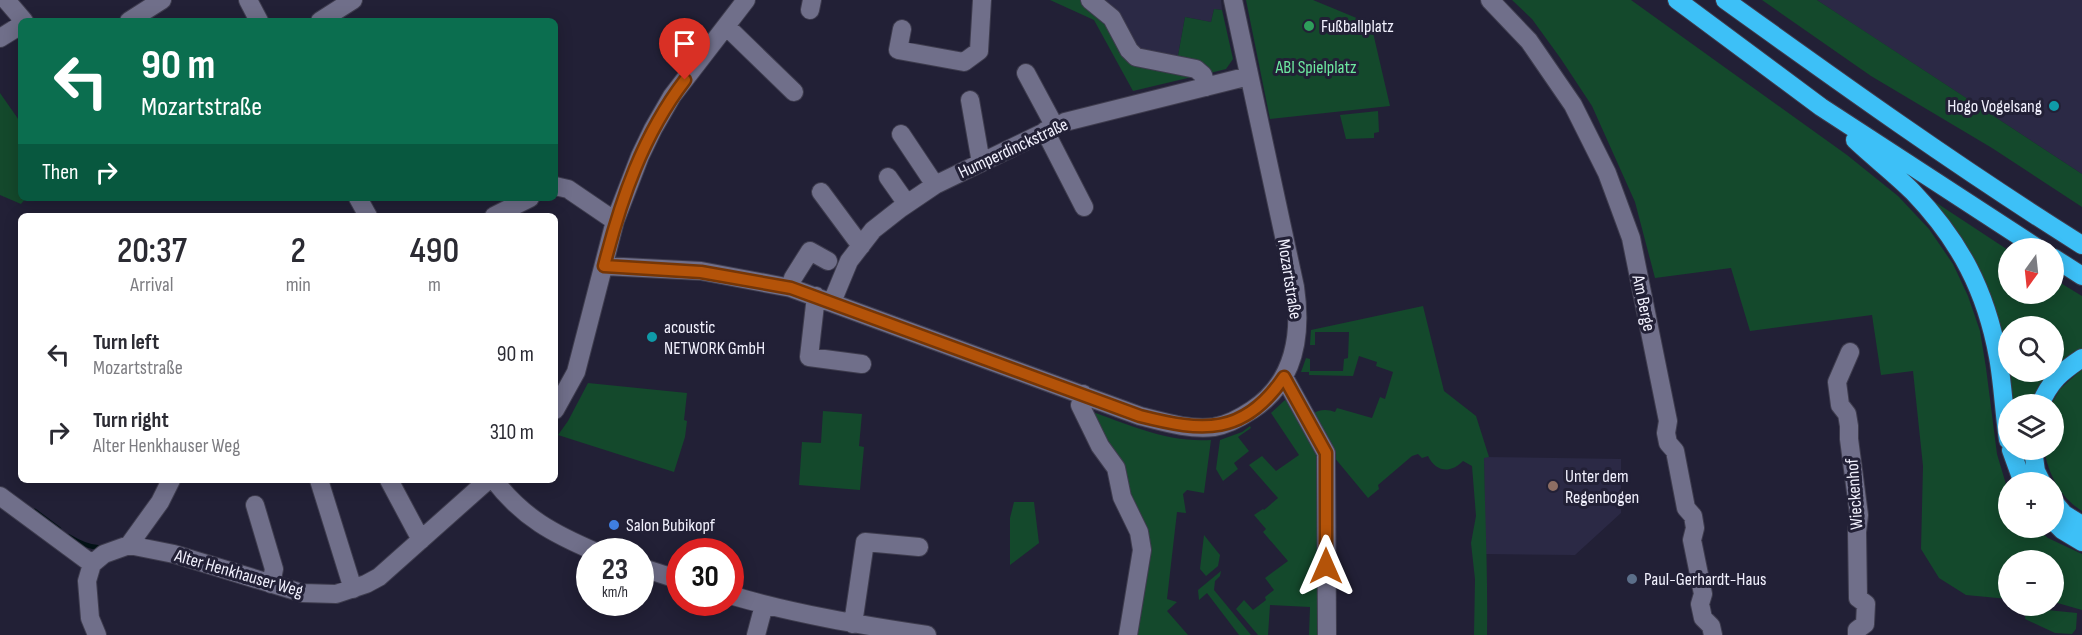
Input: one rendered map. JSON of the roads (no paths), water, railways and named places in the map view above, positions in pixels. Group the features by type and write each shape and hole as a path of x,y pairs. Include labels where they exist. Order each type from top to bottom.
{"highway":[{"path":"1677,0 1821,107 2022,238"},
{"path":"1725,0 1925,143 2082,244"},
{"path":"1821,107 1912,191 1945,228 1971,270 1988,313 1999,358 2003,394"},
{"path":"2064,264 2082,276"},
{"path":"2046,394 2061,371 2082,358"},
{"path":"2064,514 2082,525"},
{"path":"2064,531 2082,542"}],"street":[{"path":"6,0 21,18"},
{"path":"134,18 162,0"},
{"path":"248,0 257,18"},
{"path":"325,18 353,0"},
{"path":"558,405 576,372 615,221 653,129 672,96 746,0"},
{"path":"902,29 898,50 964,62 979,51 982,0"},
{"path":"1090,0 1112,18 1129,50 1136,57 1196,69 1203,75 1206,87"},
{"name":"Mozartstraße","path":"604,266 701,272 791,288 1140,416 1180,426 1209,427 1233,422 1263,403 1284,377 1295,350 1298,332 1297,302 1233,0"},
{"name":"Am Berge","path":"1490,0 1529,41 1573,105 1607,173 1631,238 1668,421 1666,433 1668,443 1675,451 1686,508 1693,516 1695,528 1692,540 1703,594 1700,604 1703,618 1711,626 1713,635"},
{"path":"726,26 794,92"},
{"path":"0,38 18,27"},
{"path":"1026,73 1084,207"},
{"name":"Humperdinckstraße","path":"862,363 809,357 824,299 873,230 907,204 935,185 1065,122 1249,76"},
{"path":"970,100 981,163"},
{"path":"901,134 935,185"},
{"path":"888,177 907,204"},
{"path":"558,187 568,189 615,221"},
{"path":"821,192 861,246"},
{"path":"500,213 524,201"},
{"path":"791,288 793,278 810,251 828,261"},
{"name":"Wieckenhof","path":"1850,352 1837,382 1839,405 1847,414 1849,426 1859,515 1858,598 1866,604 1865,624 1857,630 1857,635"},
{"path":"1284,377 1326,453 1327,635"},
{"path":"1083,394 1080,405 1100,446 1116,468 1122,497 1141,540 1142,550 1128,635"},
{"path":"98,635 90,618 87,581 92,564 104,554 129,545 160,502 170,483"},
{"path":"320,483 353,589"},
{"path":"391,483 421,540"},
{"name":"Alter Henkhauser Weg","path":"129,545 174,554 302,592 336,594 379,577 485,483"},
{"path":"497,483 520,509 541,526 576,543"},
{"path":"0,496 92,564"},
{"path":"255,505 274,569 271,584"},
{"path":"853,624 864,542 919,547"},
{"path":"744,599 853,624 927,635"},
{"path":"756,635 764,605"}],"waterway":[{"path":"35,511 59,529"},
{"path":"68,536 89,546 102,547"}],"place":[{"name":"Fußballplatz","path":"1309,26"},
{"name":"Hogo Vogelsang","path":"2054,106"},
{"name":"acoustic NETWORK GmbH","path":"652,337"},
{"name":"Unter dem Regenbogen","path":"1553,486"},
{"name":"Salon Bubikopf","path":"614,525"},
{"name":"Paul-Gerhardt-Haus","path":"1632,579"}],"park label":[{"name":"ABI Spielplatz","path":"1316,67"}]}
